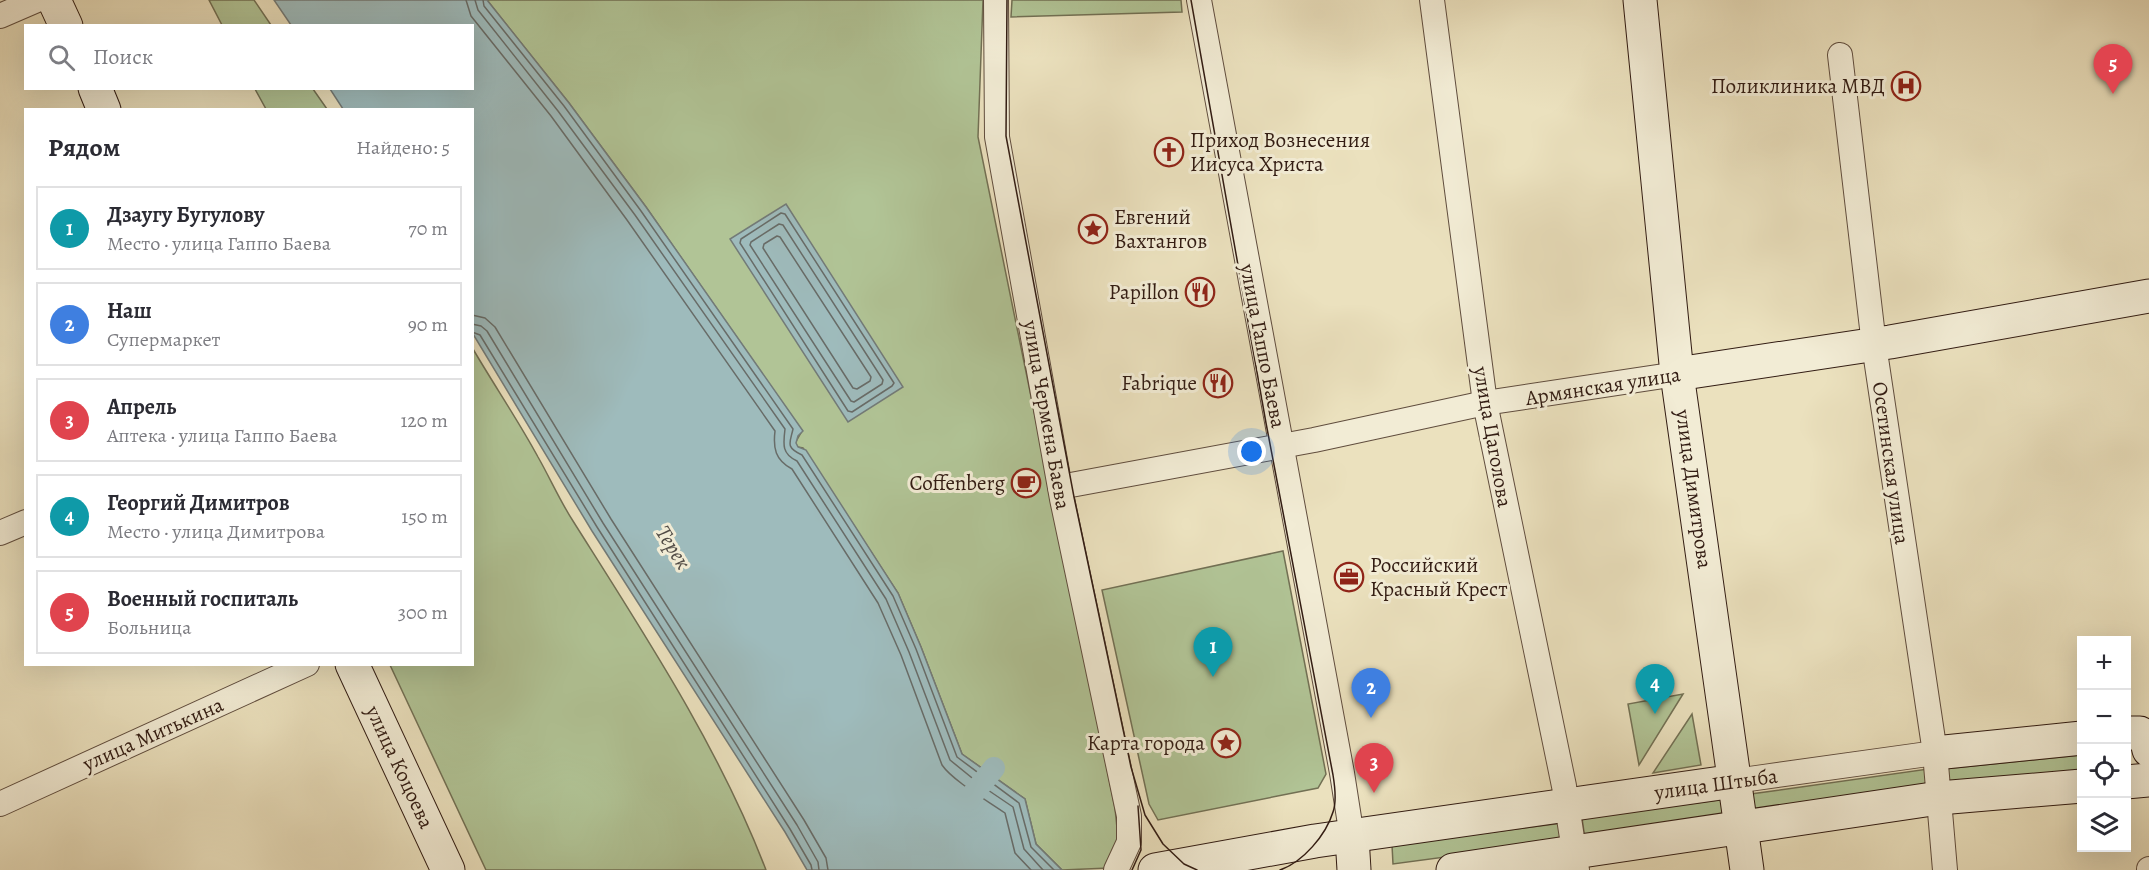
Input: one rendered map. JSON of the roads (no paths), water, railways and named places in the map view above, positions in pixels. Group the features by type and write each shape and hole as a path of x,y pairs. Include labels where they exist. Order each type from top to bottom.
{"main road":[{"path":"54,0 65,24"},
{"name":"улица Димитрова","path":"1640,0 1677,374 1747,870"},
{"path":"95,90 103,108"},
{"name":"Армянская улица","path":"1677,374 1874,345 2149,296"},
{"name":"улица Коцоева","path":"353,666 448,870"},
{"path":"2131,734 2140,733 2146,738 2149,750"},
{"name":"улица Штыба","path":"1935,753 2077,739"},
{"path":"2131,782 2149,780"},
{"name":"улица Штыба","path":"1155,870 1315,841 1735,781"},
{"path":"1453,870 1575,861 1741,827 1939,798 2077,786"},
{"name":"улица Гаппо Баева","path":"1352,837 1354,870"}],"street":[{"path":"0,16 37,0"},
{"name":"улица Чермена Баева","path":"996,0 997,136 1060,487 1129,827 1129,842 1116,870"},
{"name":"улица Гаппо Баева","path":"1199,0 1352,837"},
{"name":"улица Цаголова","path":"1432,0 1485,404 1567,806 1575,861"},
{"name":"Осетинская улица","path":"1840,55 1874,345 1935,753 1945,870"},
{"name":"Армянская улица","path":"1060,487 1281,446 1485,404 1677,374"},
{"path":"0,533 24,523"},
{"name":"улица Митькина","path":"0,804 303,666"},
{"name":"улица Штыба","path":"1735,781 1935,753"}],"water":[{"name":"Терек","path":"274,0 487,0 569,103 646,207 803,431 798,436 796,443 798,447 806,450 898,593 962,754 1025,799 1036,844 1062,870 807,870 592,531 474,336 474,108 342,108 331,90 474,90 474,24 290,24"},
{"path":"786,204 903,387 848,422 730,239"}],"waterway":[{"path":"969,799 994,768"}],"tram line":[{"path":"1007,0 1006,136 1074,497 1131,767 1145,815 1163,844 1184,864 1197,870"},
{"path":"1191,0 1266,423 1335,789 1333,812 1325,830 1305,854 1280,870"},
{"path":"1132,870 1141,850 1138,806"}],"place":[{"name":"Поликлиника МВД","path":"1906,86"},
{"name":"Военный госпиталь","path":"2113,94"},
{"name":"Приход Вознесения Иисуса Христа","path":"1169,152"},
{"name":"Евгений Вахтангов","path":"1093,229"},
{"name":"Papillon","path":"1200,292"},
{"name":"Fabrique","path":"1218,383"},
{"name":"Coffenberg","path":"1026,483"},
{"name":"Российский Красный Крест","path":"1349,577"},
{"name":"Дзаугу Бугулову","path":"1213,677"},
{"name":"Георгий Димитров","path":"1655,714"},
{"name":"Наш","path":"1371,718"},
{"name":"Карта города","path":"1226,743"},
{"name":"Апрель","path":"1374,793"}]}
